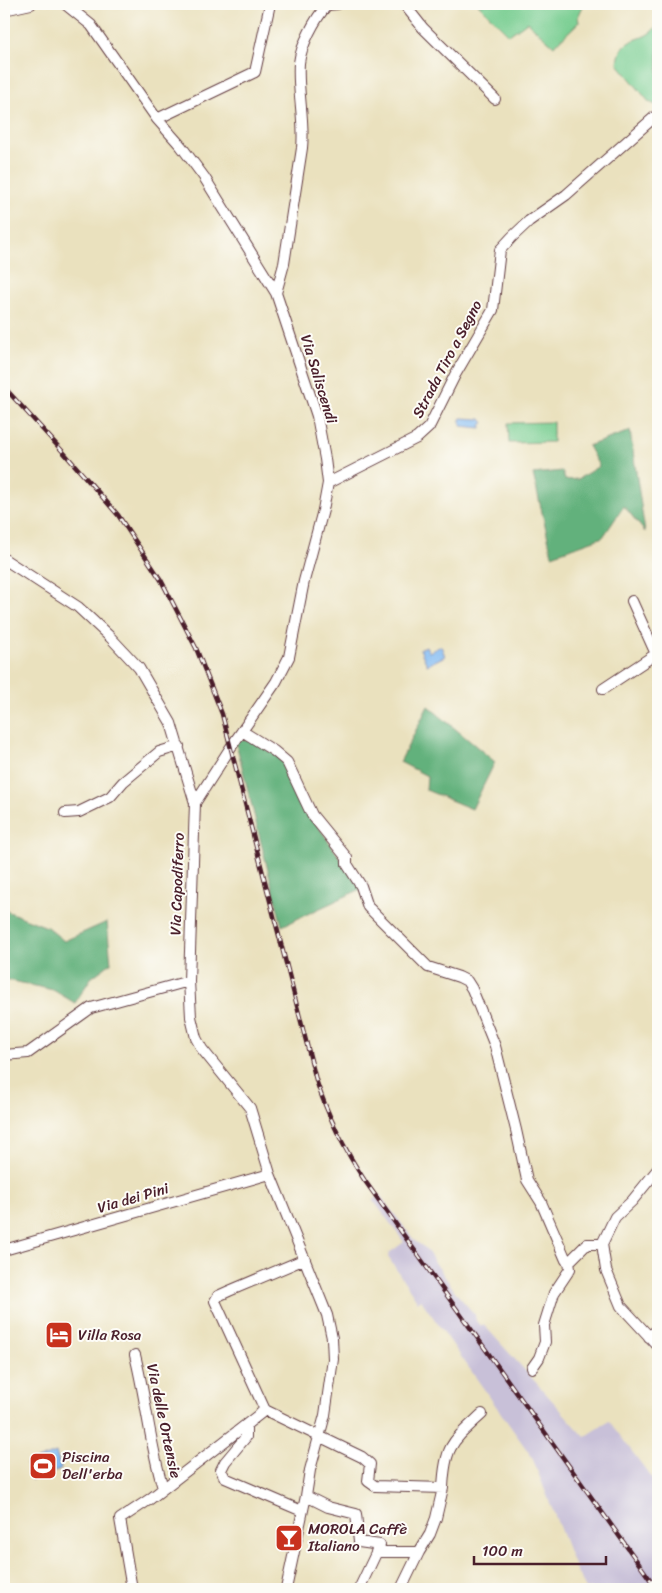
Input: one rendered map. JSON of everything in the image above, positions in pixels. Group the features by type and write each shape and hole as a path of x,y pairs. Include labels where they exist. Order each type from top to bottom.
{"street":[{"path":"4,10 31,4"},
{"name":"Via Saliscendi","path":"65,4 91,25 157,119 181,146 204,177 276,293 317,416 328,483 323,510 304,581 289,658 276,682 195,804"},
{"path":"157,119 255,72 270,4"},
{"path":"276,293 284,264 302,140 299,60 310,30 320,13 327,4 338,4"},
{"path":"404,4 423,28 495,99"},
{"name":"Strada Tiro a Segno","path":"328,483 416,438 429,427 455,375 493,310 500,250 530,221 566,195 658,114"},
{"name":"Via Capodiferro","path":"4,559 78,607 110,637 138,668 171,723 195,804 189,981 191,1017 196,1038 202,1049 250,1108 270,1174 327,1315 333,1350 325,1415 310,1470 286,1589"},
{"path":"603,689 657,654 632,601"},
{"path":"242,731 274,751 287,762 312,814 347,858 347,864 361,886 368,908 428,968 459,977 467,981 472,989 494,1046 527,1180 541,1202 560,1248 569,1262 570,1269 554,1293 544,1325 545,1342 539,1358 532,1368"},
{"path":"65,813 79,812 110,797 123,782 159,752 178,746"},
{"path":"4,1055 28,1053 91,1008 189,981"},
{"path":"658,1169 632,1201 615,1217 602,1244 606,1270 621,1306 658,1346"},
{"name":"Via dei Pini","path":"4,1250 270,1174"},
{"path":"569,1262 588,1244 602,1244"},
{"path":"305,1259 229,1290 218,1296 215,1301 265,1410 362,1457 370,1464 368,1481 375,1486 443,1488"},
{"path":"649,1337 658,1329"},
{"name":"Via delle Ortensie","path":"132,1589 120,1519 150,1500 163,1488 154,1457 135,1355"},
{"path":"163,1488 265,1410"},
{"path":"401,1589 433,1526 443,1488 449,1450 456,1438 482,1414"},
{"path":"246,1426 246,1436 225,1462 221,1470 225,1478 302,1511"},
{"path":"306,1496 328,1507 356,1514 359,1542 378,1549 419,1552"},
{"path":"359,1589 378,1549"}],"shaded area":[{"path":"380,1195 415,1241 425,1248 457,1294 475,1315 476,1321 480,1325 484,1325 585,1437 609,1421 658,1486 658,1589 586,1589 576,1570 532,1457 421,1300 418,1302 388,1257 389,1253 404,1242 373,1200"}],"green space":[{"path":"478,4 584,4 578,17 579,22 554,46 527,22 509,35"},
{"path":"658,24 658,106 649,102 618,64 623,47 647,35"},
{"path":"553,422 553,442 509,443 508,423"},
{"path":"630,431 645,532 624,506 603,537 552,555 533,474 562,471 565,480 578,479 599,466 588,446"},
{"path":"428,706 495,762 472,809 426,790 427,776 400,762"},
{"path":"241,740 253,741 281,758 310,814 361,889 282,926 236,743"},
{"path":"4,910 47,927 64,941 107,922 111,963 91,978 75,1003 53,990 4,979"}],"water":[{"path":"461,418 481,419 484,423 481,425 481,428 461,426"},
{"path":"426,646 429,652 441,646 445,656 427,665 420,649"},
{"name":"Piscina Dell'erba","path":"56,1453 61,1469 31,1480 26,1464"}],"railway":[{"path":"4,387 118,515 161,580 196,648 222,714 316,1080 331,1119 350,1157 365,1181 657,1589"}],"place":[{"name":"Villa Rosa","path":"59,1335"},
{"name":"Piscina Dell'erba","path":"43,1466"},
{"name":"MOROLA Caffè Italiano","path":"289,1538"}]}
